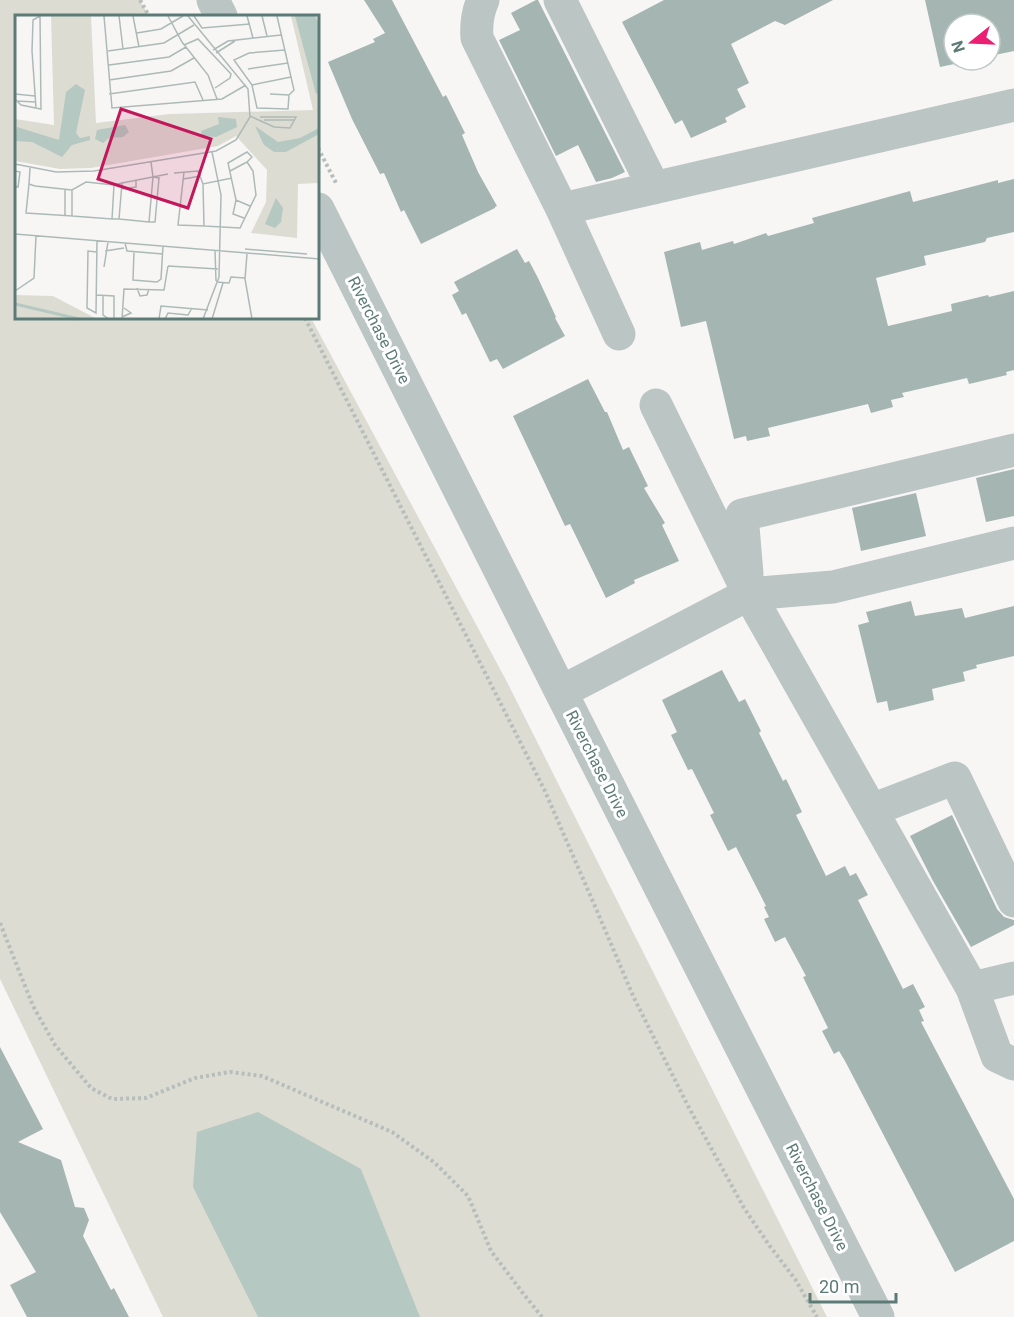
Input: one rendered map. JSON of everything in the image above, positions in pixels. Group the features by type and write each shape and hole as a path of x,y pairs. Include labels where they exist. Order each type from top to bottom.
{"street":[{"path":"213,0 220,15"},
{"path":"483,0 478,11 477,38 562,209 619,334"},
{"path":"560,0 654,188"},
{"path":"562,209 1014,105"},
{"name":"Riverchase Drive","path":"320,213 878,1317"},
{"path":"656,405 749,594 972,988 997,1056 1014,1064"},
{"path":"749,594 742,515 1014,450"},
{"path":"561,692 749,594 833,587 1014,543"},
{"path":"872,810 955,778 1014,901"},
{"path":"972,988 1014,978"}],"path":[{"path":"140,0 148,15"},
{"path":"306,320 544,789 634,998 683,1096 744,1208 795,1279 817,1317"},
{"path":"0,923 33,1005 55,1045 91,1088 112,1099 146,1098 195,1078 230,1072 262,1076 392,1132 435,1163 468,1196 491,1251 542,1317"}],"shaded area":[{"path":"0,0 140,0 148,15 15,15 15,320 312,320 506,680 827,1317 163,1317 0,979"},
{"path":"258,1112 361,1169 420,1317 258,1317 193,1187 197,1132"}],"building":[{"path":"364,0 392,0 443,97 446,95 465,133 462,135 478,172 497,206 421,244 404,210 401,212 384,173 380,174 352,119 328,62 375,42 373,39 385,33"},
{"path":"536,0 625,172 596,182 578,145 556,156 499,40 520,30 511,13"},
{"path":"664,0 833,0 785,25 775,21 731,44 749,83 737,89 746,107 725,118 727,122 691,138 682,120 675,124 622,22"},
{"path":"925,0 1014,0 1014,51 1002,54 1002,12 942,12 942,67 940,67"},
{"path":"1014,179 1014,232 987,238 985,242 924,256 926,265 876,278 888,326 952,311 951,304 1014,291 1014,370 1006,372 1007,375 969,384 967,378 902,393 904,397 891,400 893,407 871,413 868,404 768,428 770,436 747,441 746,436 734,439 706,321 681,327 664,252 700,242 702,250 733,241 734,244 766,233 768,236 814,223 812,218 910,191 913,202 998,180 998,183"},
{"path":"517,249 525,263 529,261 565,336 503,369 497,359 490,362 466,313 462,315 452,295 459,291 454,282"},
{"path":"588,379 607,412 623,450 629,447 648,486 644,488 665,523 662,525 679,561 634,580 635,583 606,598 570,524 565,526 513,416"},
{"path":"1014,469 1014,516 986,522 976,478"},
{"path":"916,493 926,536 861,551 852,508"},
{"path":"911,601 915,616 962,608 965,618 1014,606 1014,656 976,665 977,668 963,672 965,681 932,689 934,700 889,711 887,701 877,703 858,625 869,622 866,612"},
{"path":"722,670 739,702 745,699 783,781 786,779 802,812 796,815 826,876 845,866 850,876 856,873 868,895 858,900 903,989 913,984 925,1007 919,1010 924,1021 921,1022 1014,1199 1014,1241 955,1272 845,1061 839,1051 834,1054 822,1031 828,1028 803,977 806,976 785,937 775,942 764,919 769,917 764,907 766,906 736,847 728,851 710,815 714,813 692,769 688,770 671,735 677,732 662,700"},
{"path":"952,815 997,909 1004,917 1014,920 1014,925 971,947 910,836"},
{"path":"0,1047 43,1129 18,1142 61,1160 75,1207 84,1208 89,1220 83,1236 111,1290 114,1288 129,1317 27,1317 10,1285 36,1272 0,1212"}]}
